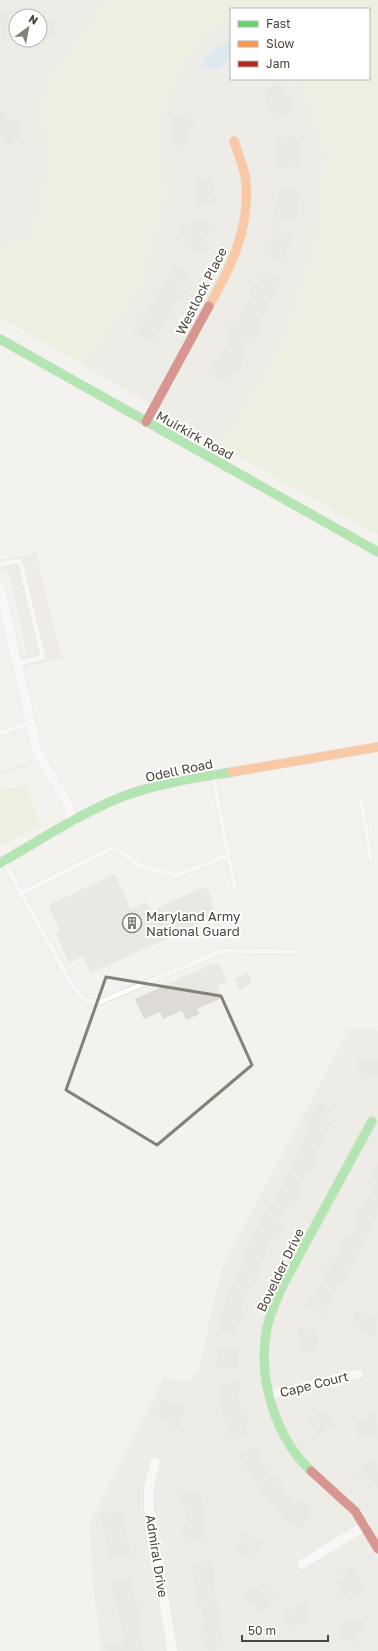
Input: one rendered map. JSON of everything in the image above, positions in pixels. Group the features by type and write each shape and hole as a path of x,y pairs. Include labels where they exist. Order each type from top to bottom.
{"street":[{"name":"Westlock Place","path":"146,422 230,268 242,236 246,207 246,181 234,141"},
{"name":"Muirkirk Road","path":"0,339 378,552"},
{"path":"0,588 30,723 39,756 66,803 73,822"},
{"name":"Odell Road","path":"2,862 73,822 124,796 177,781 378,747"},
{"name":"Bovelder Drive","path":"372,1121 290,1272 272,1312 267,1329 265,1346 266,1381 281,1426 297,1456 305,1467 351,1506 365,1526 378,1549"},
{"name":"Cape Court","path":"271,1395 358,1374"},
{"name":"Admiral Drive","path":"155,1462 149,1488 149,1509 172,1651"},
{"path":"302,1564 365,1526"}],"lane":[{"path":"0,564 20,561 43,657 17,664"},
{"path":"0,733 30,723"},
{"path":"213,776 235,886"},
{"path":"361,800 371,860"},
{"path":"21,893 116,847 136,864 176,876 228,855"},
{"path":"2,862 72,985 85,1000 100,1002 222,951 296,952"}],"path":[{"path":"0,772 26,765 39,756"}],"highlighted area":[{"path":"106,977 221,996 252,1065 157,1145 66,1090"}],"shaded area":[{"path":"0,0 108,0 84,35 54,70 40,113 51,159 31,237 0,247"},
{"path":"230,21 230,80 300,80 325,156 316,247 278,351 221,447 83,365 103,337 153,237 165,199 157,127 182,66 205,33"},
{"path":"36,552 62,659 28,666 25,672 21,655 24,656 27,654 9,572 5,570 3,573 0,558 5,560"},
{"path":"349,1029 378,1030 378,1651 101,1651 93,1582 89,1525 164,1377 187,1382 199,1372 212,1308 224,1263"}],"green space":[{"path":"108,0 378,0 378,535 221,447 278,351 316,247 325,156 300,80 370,80 370,8 230,8 230,21 205,33 182,66 157,127 165,199 153,237 141,288 83,365 0,317 0,247 31,237 51,159 40,113 54,70 84,35"},
{"path":"27,785 39,825 0,847 0,791"}],"water":[{"path":"230,41 230,59 216,71 203,66 203,60 216,48"}],"building":[{"path":"0,12 8,14 8,23 6,40 0,40"},
{"path":"53,18 57,35 48,38 48,19"},
{"path":"279,82 295,107 275,120 268,111 270,109 264,100 266,99 263,93"},
{"path":"0,110 8,118 12,120 14,119 21,126 19,128 24,133 9,147 0,137"},
{"path":"173,117 193,119 192,130 189,129 187,146 170,144"},
{"path":"296,135 297,141 300,140 302,153 299,154 300,166 278,169 275,144 277,143 277,137"},
{"path":"198,177 213,178 213,184 215,184 214,195 217,196 216,206 195,205"},
{"path":"279,188 298,189 297,219 278,219 278,217 273,217 274,206 278,206"},
{"path":"193,217 211,224 205,241 209,243 205,254 183,246 186,237 179,235 184,223 190,225"},
{"path":"275,229 291,234 284,261 264,256 267,245 270,245"},
{"path":"174,264 191,273 182,289 187,291 181,302 178,300 164,326 152,341 134,332 137,326 134,325 141,313 144,315 149,304 152,305"},
{"path":"266,271 282,280 257,325 263,329 258,339 251,336 241,354 244,356 241,362 243,363 237,374 234,373 229,384 208,373 232,336 226,332 231,322 235,325 251,296 247,294 253,284 257,286"},
{"name":"Maryland Army National Guard","path":"115,874 131,909 147,902 151,911 206,886 217,916 91,973 83,956 69,963 56,933 60,931 48,905"},
{"path":"213,963 213,965 219,963 228,981 217,986 222,998 197,1009 200,1014 186,1020 182,1011 163,1019 160,1012 144,1019 135,999"},
{"path":"248,973 252,982 240,990 234,979"},
{"path":"359,1058 378,1058 378,1075 371,1075 371,1079 360,1080"},
{"path":"318,1102 332,1110 326,1121 331,1123 312,1160 316,1162 311,1172 308,1171 298,1191 302,1193 297,1203 290,1200 279,1222 284,1224 279,1234 275,1232 264,1254 266,1255 255,1276 258,1278 253,1288 250,1287 240,1310 244,1311 242,1323 238,1322 235,1334 219,1330 227,1293 229,1293 244,1257 242,1256 269,1204 272,1206 311,1126 306,1124"},
{"path":"378,1162 378,1214 358,1258 342,1286 339,1284 325,1315 305,1307 310,1296 315,1298 324,1277 322,1276 328,1265 331,1267 344,1237 348,1239 352,1234 359,1218 353,1215 359,1205 363,1207 373,1187 367,1184"},
{"path":"355,1311 378,1315 374,1337 363,1332 364,1330 352,1326"},
{"path":"299,1326 320,1331 315,1354 298,1350 301,1339 297,1338"},
{"path":"217,1350 239,1350 239,1368 216,1368"},
{"path":"239,1380 241,1392 238,1392 242,1415 246,1413 250,1424 245,1426 249,1435 233,1441 224,1419 218,1385"},
{"path":"163,1400 186,1408 179,1428 168,1424 169,1420 157,1416"},
{"path":"326,1409 335,1425 317,1435 308,1420"},
{"path":"376,1411 378,1433 360,1438 356,1422 366,1419 365,1414"},
{"path":"257,1445 263,1455 259,1457 272,1478 275,1476 282,1484 279,1487 295,1504 301,1498 315,1511 299,1528 291,1521 289,1524 261,1492 239,1456"},
{"path":"371,1458 378,1465 378,1489 367,1478 363,1481 356,1474"},
{"path":"200,1491 206,1541 185,1544 182,1526 187,1525 184,1506 180,1506 178,1495"},
{"path":"122,1511 131,1556 109,1560 101,1514"},
{"path":"245,1531 264,1543 258,1553 253,1550 248,1558 234,1549"},
{"path":"211,1560 215,1578 213,1579 224,1647 207,1650 205,1639 201,1640 199,1628 205,1626 201,1605 196,1606 194,1595 196,1594 191,1563"},
{"path":"353,1566 365,1590 355,1596 352,1591 343,1597 335,1582 344,1577 341,1572"},
{"path":"131,1577 137,1606 139,1606 141,1618 137,1618 140,1641 142,1640 144,1651 107,1651 106,1645 124,1643 116,1598 113,1599 111,1581"},
{"path":"254,1586 264,1593 267,1589 276,1597 262,1613 244,1598"},
{"path":"307,1602 310,1623 286,1626 284,1611 296,1609 295,1604"},
{"path":"343,1619 364,1621 363,1634 358,1633 357,1642 340,1640"}],"traffic: fast":[{"path":"0,339 378,552"},
{"path":"0,863 92,810 124,796 164,784 232,772"},
{"path":"311,1471 298,1457 288,1441 279,1424 272,1405 267,1386 265,1366 265,1347 268,1322 283,1285 372,1121"}],"traffic: slow":[{"path":"209,306 225,277 237,247 245,215 246,182 243,167 234,141"},
{"path":"232,772 378,747"}],"traffic: jam":[{"path":"146,422 209,306"},
{"path":"311,1471 355,1511 378,1549"}],"place":[{"name":"Maryland Army National Guard","path":"132,923"}]}
